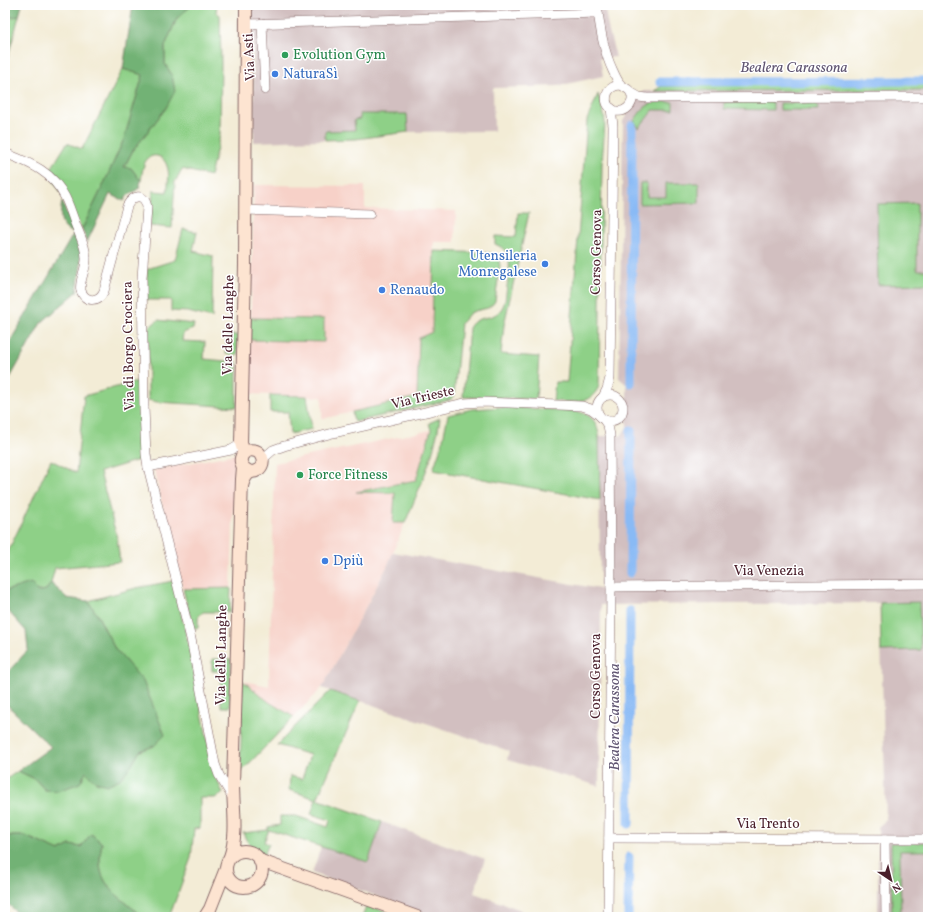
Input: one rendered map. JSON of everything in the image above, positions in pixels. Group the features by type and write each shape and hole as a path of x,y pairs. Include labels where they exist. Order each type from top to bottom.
{"main road":[{"name":"Via delle Langhe","path":"246,5 242,448 254,454"},
{"name":"Via delle Langhe","path":"208,913 233,847 233,798 242,489 247,470 241,463 241,458 254,454"},
{"path":"247,470 256,471 262,466 254,454"},
{"name":"Via delle Langhe","path":"234,821 236,833 242,845 248,851 256,855 261,861 418,917"},
{"path":"230,857 235,853 248,851"},
{"path":"225,871 227,878 232,884 238,887 246,888 252,886 262,875 263,868 261,861"},
{"path":"262,875 272,871 287,870"},
{"path":"208,913 220,897 238,887"}],"street":[{"name":"Via Asti","path":"247,24 598,9"},
{"path":"598,9 604,47 613,72 621,85 627,88 632,98 637,100 648,98 928,97"},
{"name":"Via Asti","path":"262,23 265,90"},
{"name":"Corso Genova","path":"608,917 611,586 610,435 608,426 597,411 597,406 607,390 610,378 612,126 611,108 606,101 607,94 614,79 613,72"},
{"path":"609,90 617,85 621,85"},
{"path":"612,126 616,116 629,106 632,98"},
{"path":"611,108 617,111 622,111"},
{"name":"Via di Borgo Crociera","path":"5,153 26,161 38,168 53,180 61,190 68,204 86,252 86,264 80,288 81,292 91,300 100,298 104,292 128,203 137,197 146,202 147,206 142,278 146,454 191,639 215,764 219,775 233,798"},
{"path":"245,210 370,214"},
{"name":"Corso Genova","path":"610,378 613,389 621,401 623,409 620,416 616,419 610,435"},
{"path":"601,398 612,395 618,398"},
{"name":"Via Trieste","path":"254,454 265,457 273,450 284,446 465,403 482,402 582,406 596,403 601,398"},
{"name":"Via Trieste","path":"582,406 591,409 601,418"},
{"path":"601,418 612,421 616,419"},
{"path":"148,467 231,450 238,446 242,438"},
{"name":"Via Venezia","path":"611,586 928,584"},
{"name":"Via Trento","path":"609,838 928,839"},
{"path":"886,839 886,917"}],"shaded area":[{"path":"253,5 604,5 616,57 600,58 603,76 558,86 493,88 494,131 408,132 356,139 254,142"},
{"path":"928,90 928,917 878,917 878,827 886,820 880,603 601,605 599,786 507,760 509,751 322,688 387,567 393,552 600,589 599,436 621,436 627,427 627,385 619,378 623,121 643,91"},
{"path":"254,185 365,186 365,208 456,211 455,242 434,242 432,332 419,338 417,397 322,419 322,397 249,394"},
{"path":"431,430 416,479 423,478 387,567 322,688 294,717 269,702 243,681 269,686 275,463"},
{"path":"235,454 231,588 183,589 154,470"},
{"path":"382,822 485,859 474,893 521,910 518,917 435,917 312,873 321,847 368,862"}],"green space":[{"path":"5,5 22,5 19,16 5,18"},
{"path":"133,5 192,5 177,18 165,46 165,64 172,75 175,91 166,108 132,152 124,167 131,168 141,181 139,188 128,195 124,201 110,194 87,242 82,229 124,139 143,75 123,69"},
{"path":"192,5 217,5 216,12 220,15 220,136 210,176 182,169 175,182 172,228 150,226 153,191 167,192 169,176 167,166 159,157 152,156 146,161 143,167 141,181 131,168 124,168 132,152 166,108 172,75 165,64 165,46 177,18"},
{"path":"19,16 5,68 5,18"},
{"path":"123,69 143,75 124,139 82,229 49,172 67,143 82,149"},
{"path":"928,84 928,90 654,91 662,86"},
{"path":"598,94 605,123 602,163 599,386 591,397 586,400 573,402 553,401 555,382 567,382 587,120"},
{"path":"657,102 673,102 673,110 653,110 639,128 634,121 636,117 646,107"},
{"path":"724,102 773,102 773,110 724,109"},
{"path":"780,103 817,103 818,110 780,110"},
{"path":"360,114 407,114 408,132 356,139 325,140 325,131 355,130 354,120 360,119"},
{"path":"640,183 647,183 647,197 666,197 666,183 699,183 699,203 640,204"},
{"path":"62,201 74,232 81,253 77,292 41,323 5,387 5,350 74,233 65,228 61,220"},
{"path":"917,203 917,270 928,270 928,284 878,285 877,204"},
{"path":"518,213 529,213 504,325 501,354 539,357 536,399 463,397 469,328 477,320 493,316 498,313 505,301 509,258 501,247 495,244 495,236 516,237"},
{"path":"183,229 197,232 193,251 213,256 212,318 188,312 171,311 171,300 147,300 147,269 175,260"},
{"path":"434,251 493,254 497,257 500,266 495,301 493,304 488,308 470,313 461,323 454,395 450,400 354,422 352,412 417,397 419,338 432,332"},
{"path":"250,318 324,319 324,342 250,340"},
{"path":"158,320 194,324 193,329 183,333 182,341 205,342 204,359 237,362 237,407 157,402 148,400 148,328"},
{"path":"227,335 238,335 238,355 226,354"},
{"path":"138,381 142,459 100,472 117,538 120,562 55,568 51,583 46,590 5,591 5,558 51,460 76,473 84,396"},
{"path":"270,395 307,396 312,429 290,434 288,412 270,412"},
{"path":"503,407 576,411 586,414 593,419 597,426 599,436 600,500 433,470 442,444 448,415 472,409"},
{"path":"440,418 438,432 430,459 405,523 393,523 395,493 356,492 416,480 431,430 429,423"},
{"path":"173,581 188,642 214,773 223,793 215,798 200,798 200,828 194,829 191,858 170,915 174,917 142,917 114,892 103,878 100,857 102,843 91,834 81,847 70,845 59,851 25,836 5,836 5,780 18,771 35,779 45,790 86,771 96,782 131,766 140,751 154,746 143,681 115,649 98,616 88,601 136,588"},
{"path":"31,583 38,592 46,590 51,583 67,598 88,601 98,616 115,649 143,681 165,735 154,746 140,751 131,766 120,779 107,785 96,782 86,772 80,783 58,791 45,790 35,779 18,771 51,747 5,703 5,675 28,650 26,631 5,606 5,591"},
{"path":"231,588 230,612 203,612 198,617 198,628 193,628 183,589"},
{"path":"919,602 921,650 881,651 880,603"},
{"path":"212,659 231,659 230,707 221,707 221,671 212,671"},
{"path":"243,681 269,702 294,717 240,773"},
{"path":"330,691 360,701 317,799 382,822 368,862 269,830 264,842 269,844 264,855 251,846 243,833 268,830 268,827 280,825 280,816 296,816 328,827 330,820 311,814 316,799 289,790 290,776 302,779 310,755 277,745"},
{"path":"91,834 102,843 100,857 103,878 114,892 142,917 21,917 5,901 5,836 25,836 59,851 70,845 81,847"},
{"path":"928,842 928,851 900,851 901,917 892,917 891,843"},
{"path":"367,905 402,917 362,917"}],"waterway":[{"name":"Bealera Carassona","path":"660,82 928,81"},
{"name":"Bealera Carassona","path":"631,383 632,125"},
{"name":"Bealera Carassona","path":"630,573 631,430"},
{"name":"Bealera Carassona","path":"629,824 630,611"},
{"name":"Bealera Carassona","path":"628,917 629,857"}],"place":[{"name":"Evolution Gym","path":"285,55"},
{"name":"NaturaSì","path":"275,74"},
{"name":"Utensileria Monregalese","path":"545,264"},
{"name":"Renaudo","path":"382,290"},
{"name":"Force Fitness","path":"300,475"},
{"name":"Dpiù","path":"325,561"}]}
